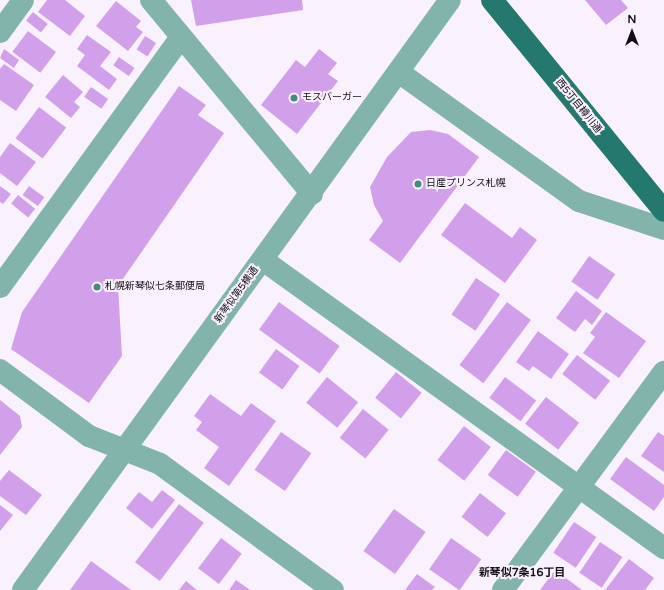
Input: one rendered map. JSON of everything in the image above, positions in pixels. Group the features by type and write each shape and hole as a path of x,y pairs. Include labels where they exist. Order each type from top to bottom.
{"main road":[{"name":"西5丁目樽川通","path":"492,0 664,211"}],"street":[{"path":"0,32 23,0"},
{"path":"151,0 312,194"},
{"name":"新琴似第5横通","path":"23,590 400,73 450,0"},
{"path":"0,287 182,37"},
{"path":"400,73 579,201 664,229"},
{"path":"263,260 664,548"},
{"path":"0,370 89,436 160,464 333,590"},
{"path":"503,590 664,372"}],"building":[{"path":"47,0 65,0 85,16 70,36 38,12"},
{"path":"191,0 302,0 303,10 196,26"},
{"path":"585,0 621,0 628,8 606,25"},
{"path":"116,1 141,21 136,27 143,32 128,51 96,26"},
{"path":"33,12 48,24 41,33 26,21"},
{"path":"28,31 56,52 40,73 12,52"},
{"path":"87,35 111,52 100,66 117,79 109,90 77,66 85,55 77,49"},
{"path":"145,36 156,43 148,56 137,50"},
{"path":"4,49 19,60 14,68 0,58"},
{"path":"319,49 337,63 328,74 338,81 297,134 261,105 296,60 305,67"},
{"path":"119,57 135,68 129,76 113,65"},
{"path":"4,64 34,85 16,111 0,100 0,69"},
{"path":"63,75 83,92 74,102 80,107 71,118 45,97"},
{"path":"179,86 206,105 198,115 224,133 118,286 122,356 89,403 11,349 22,312"},
{"path":"91,87 108,99 101,109 84,97"},
{"path":"39,107 66,127 43,159 16,138"},
{"path":"430,130 448,134 479,157 400,263 369,240 383,221 374,205 370,187 387,157 411,132"},
{"path":"10,143 36,162 17,186 0,173 0,157"},
{"path":"0,186 11,194 3,204 0,202"},
{"path":"29,186 44,197 38,206 23,195"},
{"path":"18,195 35,209 28,217 11,204"},
{"path":"465,203 512,238 520,227 537,240 505,283 441,235"},
{"path":"589,256 615,274 597,300 571,281"},
{"path":"476,278 500,294 475,331 451,314"},
{"path":"576,291 602,311 592,325 585,319 575,332 556,318"},
{"path":"279,302 340,346 320,374 259,330"},
{"path":"507,302 531,320 483,383 459,365"},
{"path":"606,312 646,341 619,378 583,353 595,337 590,333"},
{"path":"538,331 569,354 551,379 533,366 529,371 516,362"},
{"path":"276,349 299,366 282,390 259,372"},
{"path":"577,355 610,381 595,400 562,374"},
{"path":"396,372 422,393 401,418 375,398"},
{"path":"327,377 358,402 337,428 306,403"},
{"path":"505,377 536,400 520,421 489,398"},
{"path":"210,394 241,416 251,403 276,421 229,486 204,468 219,447 196,430 202,422 194,416"},
{"path":"546,397 579,423 558,450 525,424"},
{"path":"0,400 20,416 22,427 0,455"},
{"path":"363,409 389,430 365,459 340,438"},
{"path":"464,426 491,447 464,481 438,460"},
{"path":"281,432 311,453 285,491 255,470"},
{"path":"658,432 664,436 664,472 641,456"},
{"path":"506,450 536,472 518,497 488,475"},
{"path":"626,457 664,485 664,497 654,511 610,479"},
{"path":"9,470 42,495 26,515 0,496 0,481"},
{"path":"162,490 175,500 152,529 126,508 139,492 152,502"},
{"path":"480,493 506,513 488,537 462,517"},
{"path":"179,504 204,523 160,581 135,562"},
{"path":"0,505 13,515 0,531"},
{"path":"394,509 426,532 395,574 363,551"},
{"path":"574,522 596,537 576,568 553,553"},
{"path":"221,538 242,554 219,584 198,568"},
{"path":"451,538 481,559 460,590 429,569"},
{"path":"600,542 622,557 602,588 579,573"},
{"path":"629,559 654,578 645,590 605,590"},
{"path":"91,561 131,590 70,590"},
{"path":"555,570 582,590 540,590"},
{"path":"417,574 435,587 432,590 405,590"},
{"path":"236,580 250,590 229,590"},
{"path":"186,581 197,590 179,590"}],"place":[{"name":"モスバーガー","path":"294,98"},
{"name":"日産プリンス札幌","path":"418,184"},
{"name":"札幌新琴似七条郵便局","path":"97,287"}],"district":[{"name":"新琴似7条16丁目","path":"522,573"}]}
